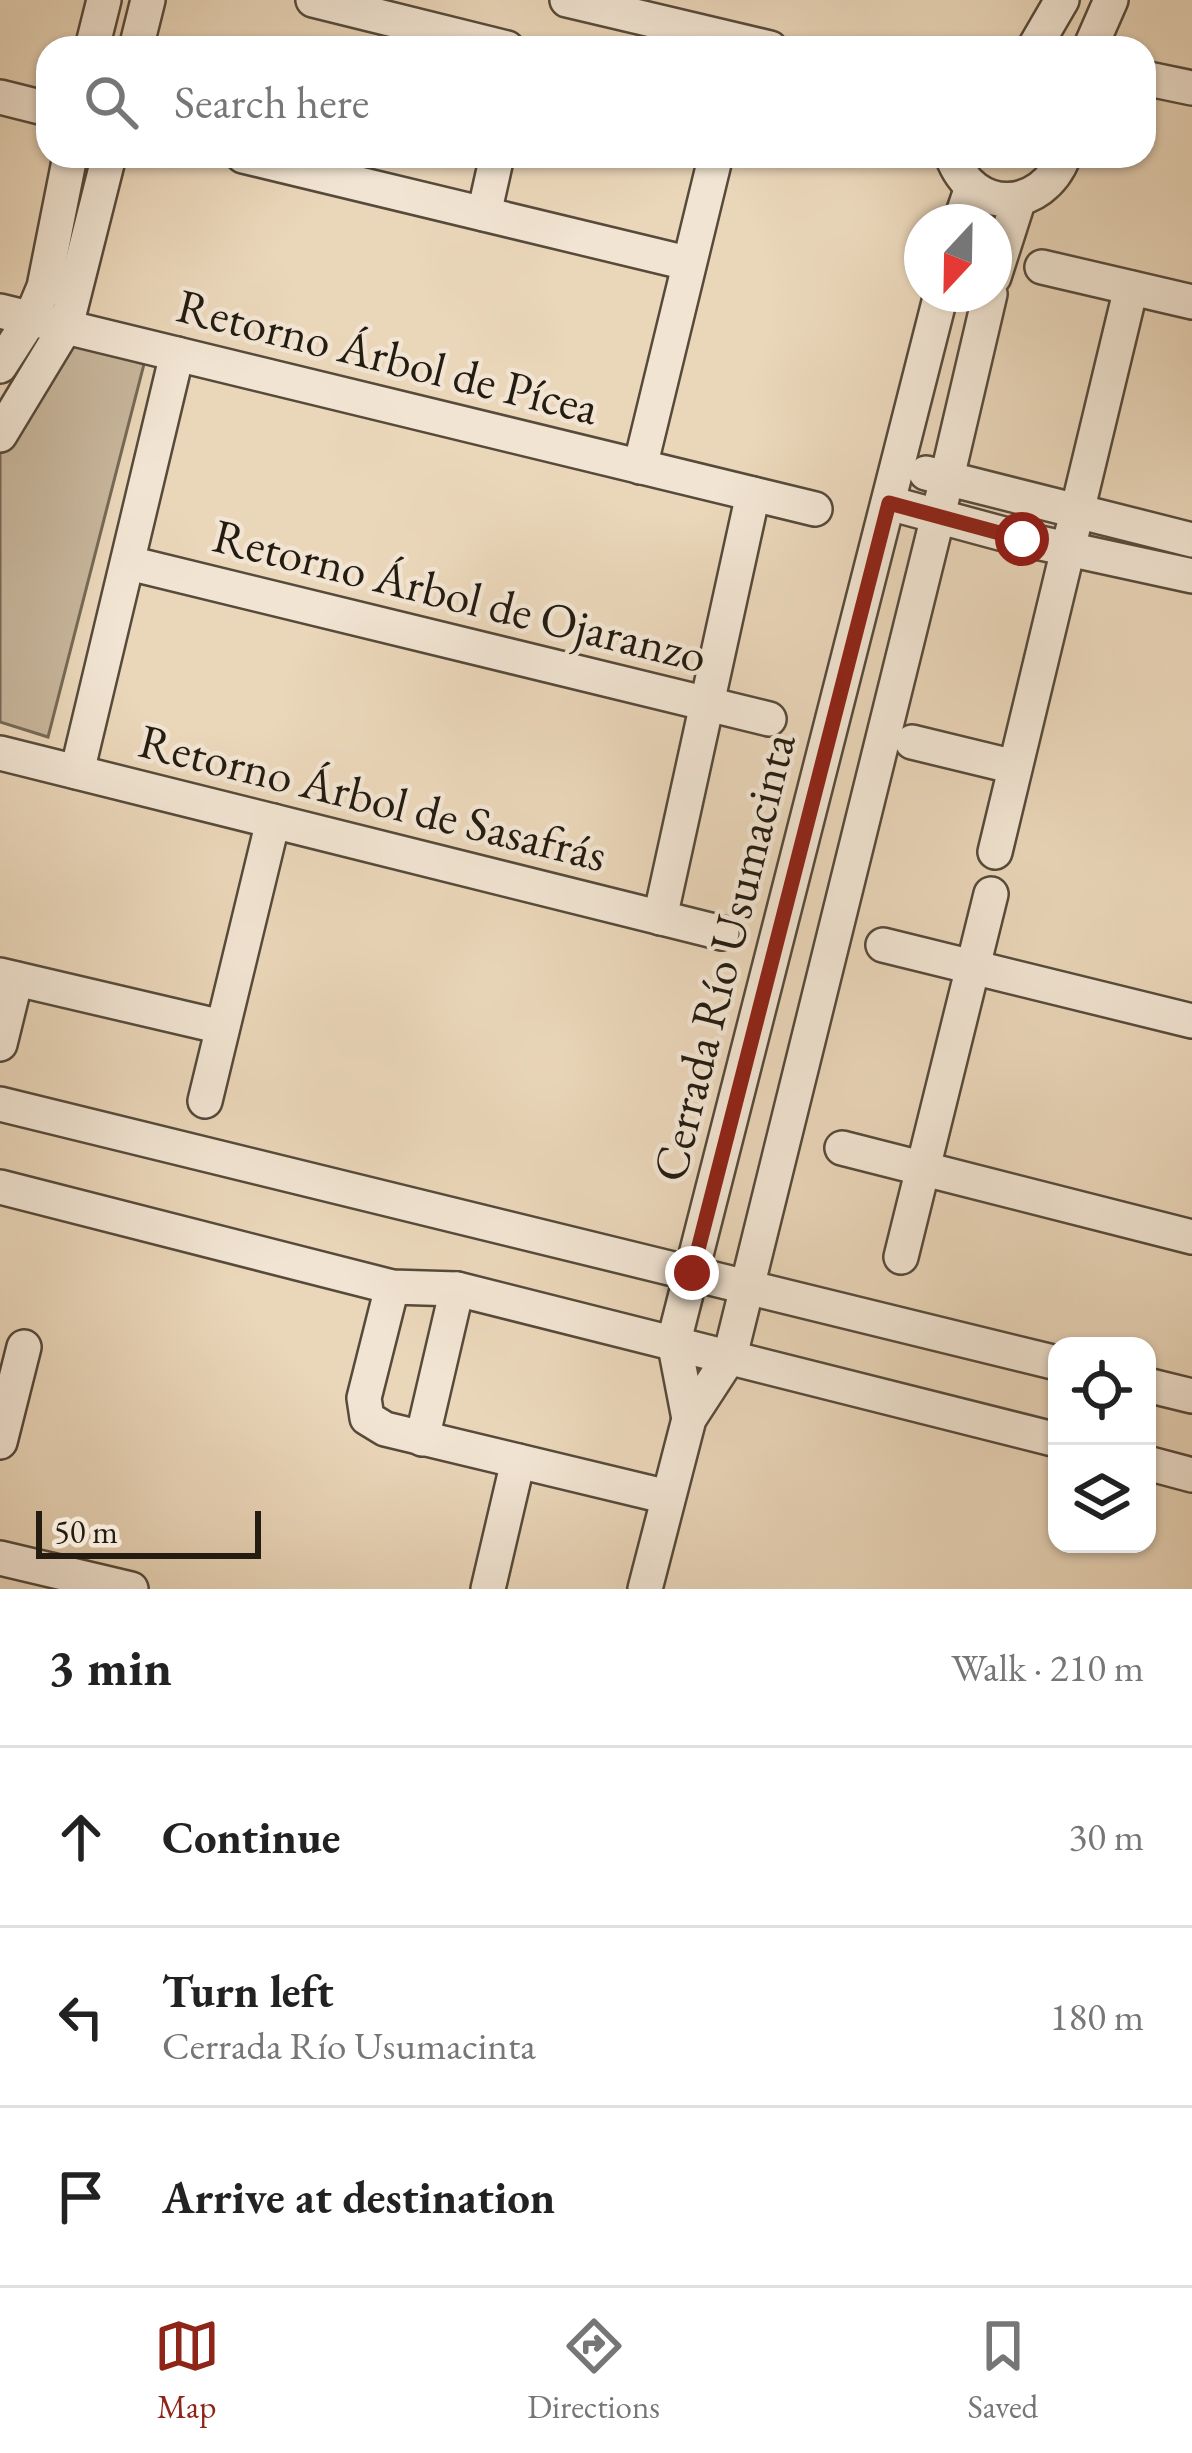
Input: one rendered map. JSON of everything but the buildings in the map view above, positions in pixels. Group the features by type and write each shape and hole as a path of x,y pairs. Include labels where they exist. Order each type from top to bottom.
{"street":[{"path":"139,36 148,0"},
{"path":"313,0 458,36"},
{"path":"567,0 719,36"},
{"path":"1041,36 1062,0"},
{"path":"1095,36 1111,0"},
{"path":"1156,80 1192,88"},
{"path":"0,97 36,106"},
{"path":"0,366 15,315 57,233 68,168"},
{"path":"0,435 66,326 106,168"},
{"path":"309,168 687,263"},
{"path":"484,214 494,168"},
{"path":"640,467 713,168"},
{"path":"954,168 959,204"},
{"path":"957,168 986,196 1019,199 1048,184 1057,168"},
{"path":"1012,221 1019,199"},
{"path":"1042,267 1192,302"},
{"path":"995,852 1131,288"},
{"name":"Cerrada Río Usumacinta","path":"689,1419 674,1341 936,312"},
{"path":"645,1589 689,1419 730,1356 985,312"},
{"name":"Retorno Árbol de Pícea","path":"15,315 815,509"},
{"path":"77,772 177,354"},
{"path":"898,466 1192,540"},
{"path":"660,918 753,494"},
{"path":"1004,534 1014,495"},
{"path":"889,503 1192,576"},
{"name":"Retorno Árbol de Ojaranzo","path":"129,563 769,719"},
{"path":"912,742 1015,767"},
{"name":"Retorno Árbol de Sasafrás","path":"0,753 722,933"},
{"path":"205,1101 273,821"},
{"path":"901,1257 991,894"},
{"path":"883,945 1192,1021"},
{"path":"0,1044 8,977 223,1028"},
{"path":"0,1104 1048,1361"},
{"path":"842,1148 1192,1237"},
{"path":"0,1187 392,1287 457,1289 1048,1438"},
{"path":"392,1287 364,1398 368,1418 385,1430 668,1497"},
{"path":"422,1438 457,1289"},
{"path":"0,1442 23,1347"},
{"path":"1156,1387 1192,1396"},
{"path":"488,1589 518,1461"},
{"path":"1156,1465 1192,1475"},
{"path":"0,1558 130,1589"}],"shaded area":[{"path":"63,340 144,364 48,737 0,722 0,446"}],"route":[{"path":"692,1273 889,503 1022,539"}]}
